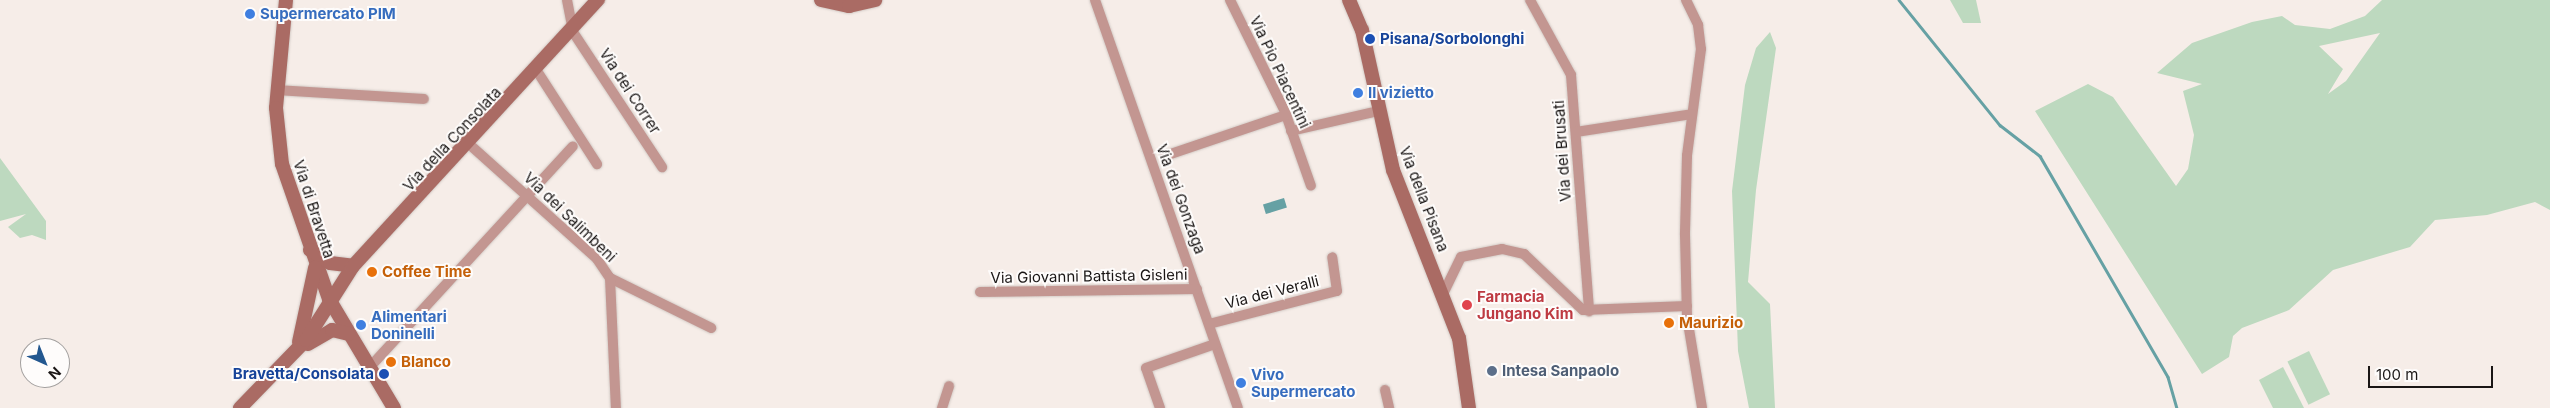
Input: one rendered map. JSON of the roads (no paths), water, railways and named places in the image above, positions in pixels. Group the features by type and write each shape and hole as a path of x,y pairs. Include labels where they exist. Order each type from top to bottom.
{"main road":[{"name":"Via di Bravetta","path":"286,0 277,90 282,164 310,250 329,299 348,334 394,408"},
{"name":"Via della Consolata","path":"295,353 329,299 353,266 573,32 598,0"},
{"path":"821,0 849,6 875,0"},
{"name":"Via della Pisana","path":"1349,0 1362,30 1378,111 1393,170 1443,294 1464,356 1469,408"},
{"path":"310,250 330,263 353,266"},
{"path":"295,353 316,267"},
{"path":"240,408 295,353 327,331 348,334"}],"street":[{"path":"567,0 573,32"},
{"name":"Via dei Gonzaga","path":"1095,0 1198,289 1238,408"},
{"name":"Via Pio Piacentini","path":"1230,0 1286,115 1311,186"},
{"name":"Via dei Brusati","path":"1530,0 1569,68 1576,132 1589,311"},
{"path":"1686,0 1698,25 1701,49 1692,114 1685,195 1687,306 1702,408"},
{"name":"Via dei Correr","path":"573,32 662,167"},
{"path":"537,71 597,164"},
{"path":"277,90 424,99"},
{"path":"1291,132 1378,111"},
{"path":"1576,132 1692,114"},
{"path":"1165,156 1286,115"},
{"name":"Via dei Salimbeni","path":"469,144 597,259 610,278 711,328"},
{"path":"369,368 572,146"},
{"path":"1443,294 1461,257 1510,249 1528,258 1569,301 1589,311 1687,306"},
{"name":"Via dei Veralli","path":"1209,324 1338,291 1332,257"},
{"path":"610,278 616,408"},
{"name":"Via Giovanni Battista Gisleni","path":"980,292 1198,289"},
{"path":"1160,408 1146,368 1215,344"},
{"path":"942,408 950,386"},
{"path":"1385,390 1389,408"}],"water":[{"path":"1284,198 1287,208 1266,214 1263,204"}],"waterway":[{"path":"1899,0 2000,125 2040,156 2168,377 2177,408"}],"place":[{"name":"Supermercato PIM","path":"250,14"},
{"name":"Pisana/Sorbolonghi","path":"1370,39"},
{"name":"Il vizietto","path":"1358,93"},
{"name":"Coffee Time","path":"372,272"},
{"name":"Farmacia Jungano Kim","path":"1467,305"},
{"name":"Maurizio","path":"1669,323"},
{"name":"Alimentari Doninelli","path":"361,325"},
{"name":"Blanco","path":"391,362"},
{"name":"Intesa Sanpaolo","path":"1492,371"},
{"name":"Bravetta/Consolata","path":"384,374"},
{"name":"Vivo Supermercato","path":"1241,383"}]}
